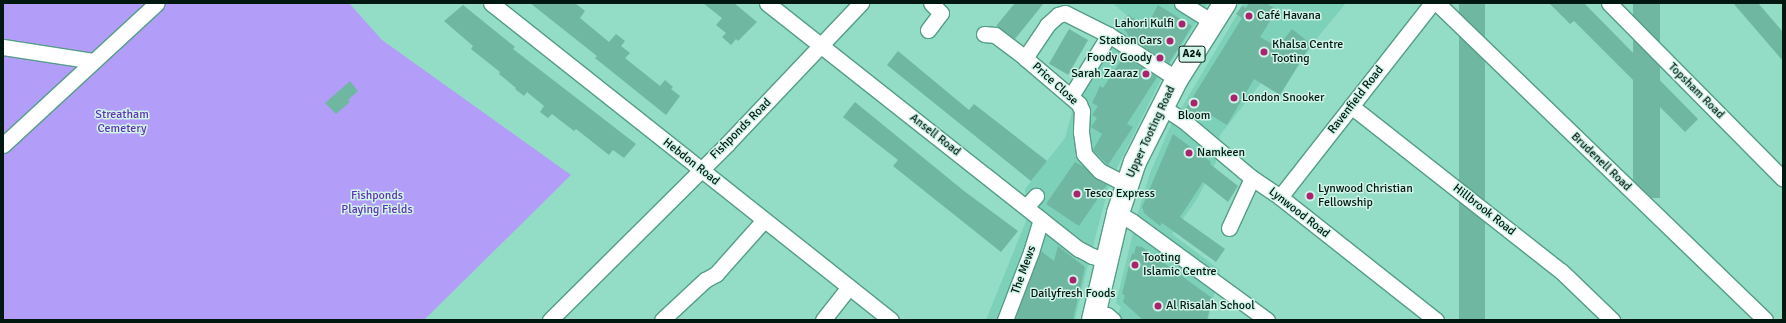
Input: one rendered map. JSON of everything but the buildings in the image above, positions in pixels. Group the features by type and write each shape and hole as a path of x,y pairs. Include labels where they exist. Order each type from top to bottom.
{"highway":[{"name":"Upper Tooting Road","path":"1100,317 1107,260 1126,185 1135,162 1161,106 1176,79 1224,3"}],"street":[{"path":"3,145 157,3"},
{"name":"Hebdon Road","path":"490,3 891,320"},
{"name":"Ansell Road","path":"767,3 1031,202 1041,220 1084,253 1107,260"},
{"name":"Fishponds Road","path":"550,320 793,77 861,3"},
{"path":"928,30 941,13 931,3"},
{"path":"1182,3 1212,22"},
{"name":"Ravenfield Road","path":"1280,197 1432,3"},
{"name":"Brudenell Road","path":"1437,3 1765,320"},
{"name":"Topsham Road","path":"1610,3 1783,179"},
{"path":"1025,58 1047,25 1058,15 1065,13 1109,35 1176,79"},
{"name":"Price Close","path":"984,34 995,35 1025,58 1079,104 1082,111 1081,132 1084,154 1100,171 1116,181 1126,185"},
{"path":"1071,96 1109,35"},
{"path":"3,47 93,61"},
{"name":"Lynwood Road","path":"1161,106 1184,121 1252,178 1280,197 1436,320"},
{"name":"Hillbrook Road","path":"1351,106 1561,271 1612,320"},
{"path":"1229,228 1252,178"},
{"path":"1118,213 1133,222 1267,320"},
{"path":"662,320 705,280 716,274 764,220"},
{"name":"The Mews","path":"1005,320 1031,252 1041,220"},
{"path":"823,320 849,287"}],"shaded area":[{"path":"1112,3 1208,3 1162,77 1110,182 1075,320 986,320 1026,221 1025,189 1065,138 1076,97 1127,15"},
{"path":"1244,3 1346,3 1313,43 1280,95 1261,83 1220,135 1216,162 1197,199 1172,234 1220,270 1208,320 1115,320 1121,307 1116,303 1138,212 1150,173 1170,127"}],"green space":[{"path":"3,3 349,3 382,40 571,175 424,320 3,320"}],"place":[{"name":"Café Havana","path":"1249,16"},
{"name":"Lahori Kulfi","path":"1182,24"},
{"name":"Station Cars","path":"1170,41"},
{"name":"Khalsa Centre Tooting","path":"1264,52"},
{"name":"Foody Goody","path":"1160,58"},
{"name":"Sarah Zaaraz","path":"1146,74"},
{"name":"London Snooker","path":"1234,98"},
{"name":"Bloom","path":"1194,103"},
{"name":"Namkeen","path":"1189,153"},
{"name":"Tesco Express","path":"1077,194"},
{"name":"Lynwood Christian Fellowship","path":"1310,196"},
{"name":"Tooting Islamic Centre","path":"1135,265"},
{"name":"Dailyfresh Foods","path":"1073,280"},
{"name":"Al Risalah School","path":"1158,306"}],"park label":[{"name":"Streatham Cemetery","path":"122,122"},
{"name":"Fishponds Playing Fields","path":"377,203"}]}
